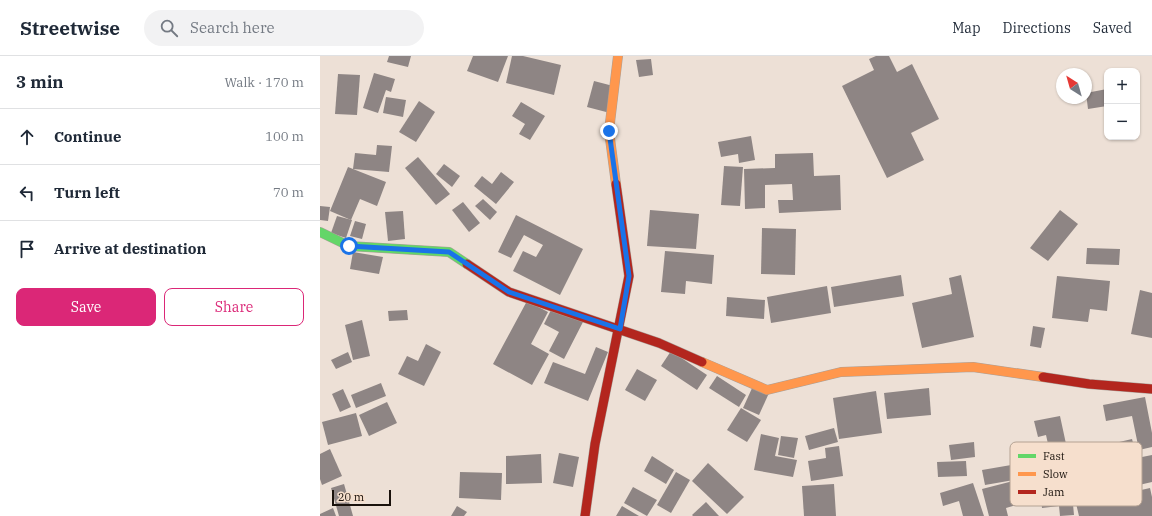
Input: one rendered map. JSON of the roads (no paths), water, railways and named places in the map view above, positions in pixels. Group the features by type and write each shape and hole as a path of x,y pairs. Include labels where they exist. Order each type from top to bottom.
{"street":[{"path":"586,516 595,444 620,329 629,276 609,131 618,56"},
{"path":"320,232 349,246 449,252 509,292 659,343 767,390 841,372 973,367 1089,384 1152,389"}]}
